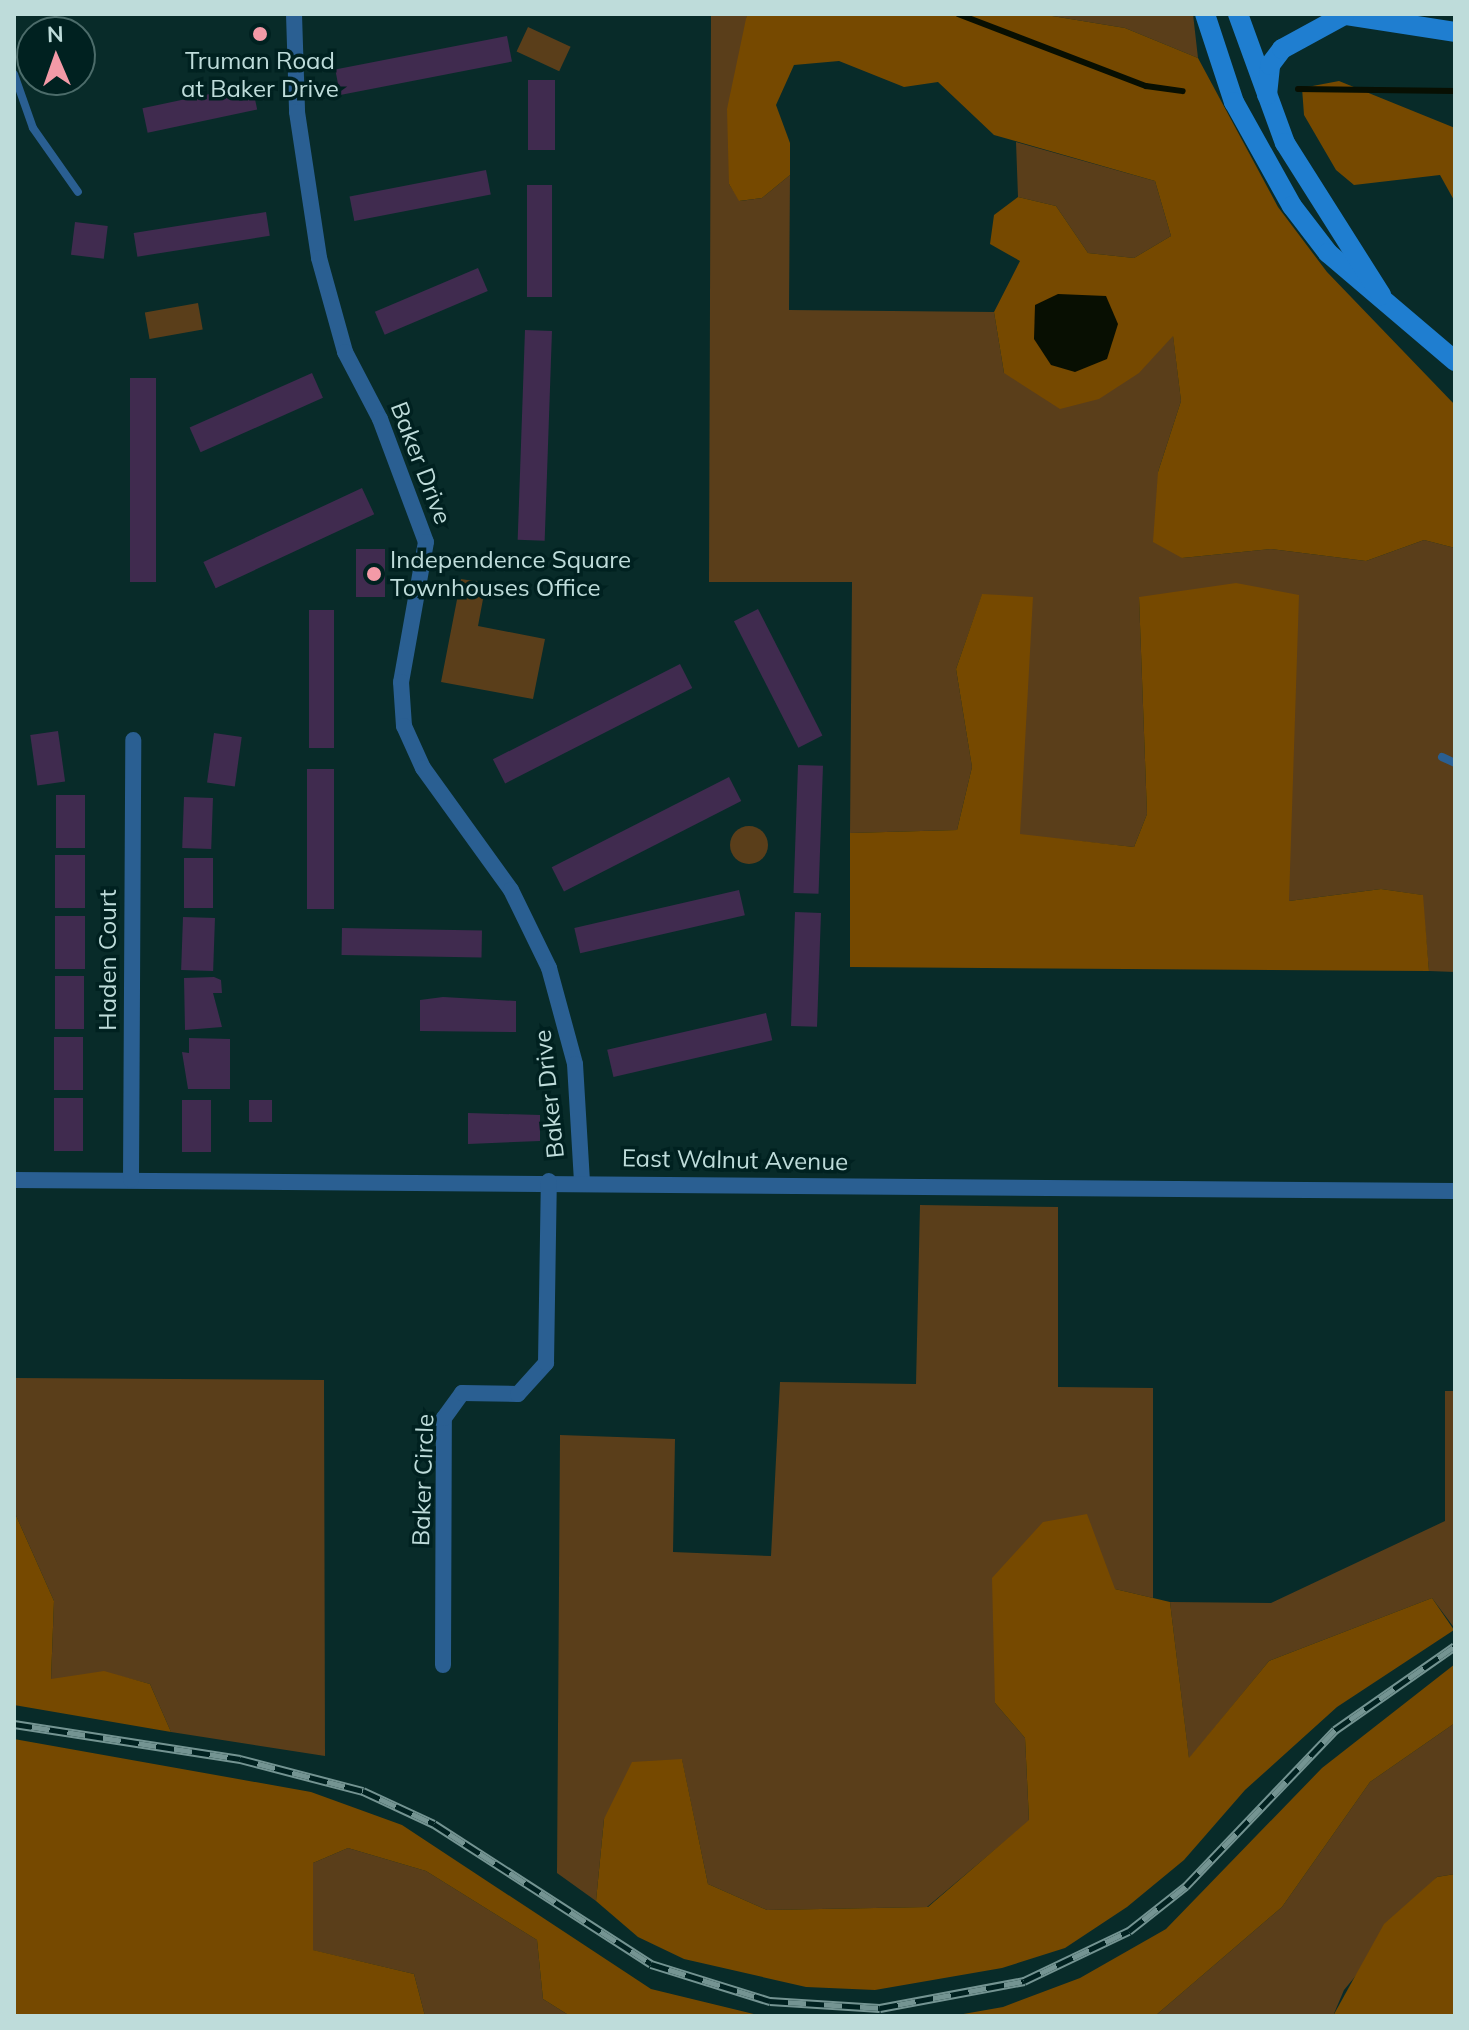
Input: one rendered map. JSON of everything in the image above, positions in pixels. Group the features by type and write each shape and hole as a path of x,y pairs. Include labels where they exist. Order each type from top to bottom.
{"main road":[{"path":"1205,14 1234,102 1266,167 1328,253 1455,361"},
{"path":"1238,14 1267,103 1381,295"},
{"path":"1267,103 1270,65 1282,49 1342,14 1455,32"}],"street":[{"name":"Baker Drive","path":"294,14 297,112 319,258 345,352 380,419 426,542 401,682 404,726 423,768 511,890 549,968 575,1064 582,1181"},
{"name":"Haden Court","path":"131,1180 133,740"},
{"name":"East Walnut Avenue","path":"14,1180 582,1181 1455,1191"},
{"name":"Baker Circle","path":"443,1665 444,1418 462,1393 518,1394 546,1363 549,1181"}],"lane":[{"path":"14,74 33,128 78,192"},
{"path":"1442,757 1455,763"}],"shaded area":[{"path":"711,14 747,14 729,184 740,201 762,198 790,175 789,310 994,312 1004,373 1139,372 1173,335 1181,401 1158,472 1182,558 1271,549 1366,561 1424,540 1455,548 1455,972 1429,971 1422,895 1381,889 1289,901 1139,597 1147,814 1134,847 1020,835 982,595 956,669 972,767 957,830 850,833 852,582 709,582"},
{"path":"747,14 1040,14 1125,28 1198,58 1278,207 1327,272 1455,405 1455,548 1424,540 1366,561 1271,549 1182,558 1153,542 1158,472 1181,401 1173,336 1139,373 1099,399 1060,409 1004,373 994,312 1020,261 990,244 994,215 1018,197 1056,206 1088,253 1134,258 1171,236 1155,181 994,135 938,82 904,87 839,61 794,65 776,105 790,143 790,175 762,198 739,201 729,184 727,109"},
{"path":"1040,14 1193,14 1198,58 1125,28"},
{"path":"528,27 571,47 559,71 517,51"},
{"path":"1339,81 1455,128 1455,202 1440,175 1354,185 1336,170 1304,115 1302,88"},
{"path":"1016,142 1155,181 1171,236 1134,258 1088,253 1056,206 1018,197"},
{"path":"1058,294 1106,296 1118,324 1107,359 1075,372 1051,365 1034,339 1035,305"},
{"path":"198,303 203,330 150,339 145,312"},
{"path":"461,579 486,583 478,626 545,639 533,699 441,682"},
{"path":"1236,583 1299,595 1289,901 1381,889 1423,895 1429,971 850,967 850,833 957,830 972,767 956,669 982,594 1033,597 1020,834 1134,847 1147,814 1139,597"},
{"path":"749,826 763,831 768,845 763,859 749,864 735,859 730,845 735,831"},
{"path":"920,1205 1058,1207 1058,1387 1153,1388 1153,1598 1115,1589 995,1703 1025,1738 1029,1821 927,1907 767,1910 708,1884 682,1760 604,1819 596,1901 557,1873 560,1435 675,1439 673,1552 771,1556 780,1382 916,1384"},
{"path":"14,1378 324,1380 325,1756 171,1732 150,1684 104,1672 51,1680 54,1601 14,1511"},
{"path":"1445,1391 1455,1391 1455,1629 1432,1598 1269,1661 1189,1759 1170,1602 1271,1603 1445,1521"},
{"path":"14,1511 54,1601 51,1679 104,1671 150,1684 171,1732 14,1705"},
{"path":"1087,1514 1115,1589 1170,1602 1189,1758 1269,1661 1432,1598 1454,1630 1337,1707 1245,1790 1184,1860 1127,1907 1065,1948 1002,1968 875,1990 806,1987 684,1959 638,1937 596,1901 604,1819 632,1762 682,1759 708,1884 767,1910 928,1907 1029,1820 1025,1738 995,1703 992,1578 1043,1522"},
{"path":"1455,1664 1455,1723 1370,1782 1282,1907 1155,2016 952,2016 1003,2007 1080,1978 1166,1929 1322,1768"},
{"path":"1455,1723 1455,1874 1437,1877 1344,1990 1333,2016 1155,2016 1282,1907 1370,1782"},
{"path":"14,1739 311,1792 402,1825 651,1989 762,2016 570,2016 543,1999 537,1940 426,1871 348,1848 313,1863 313,1950 414,1974 425,2016 14,2016"},
{"path":"348,1848 426,1871 537,1940 543,1999 570,2016 425,2016 414,1974 312,1950 313,1863"},
{"path":"1455,1874 1455,2016 1333,2016 1384,1924 1437,1877"}],"building":[{"path":"507,36 512,62 340,95 335,69"},
{"path":"528,80 555,80 555,150 528,150"},
{"path":"252,85 257,109 148,133 142,108"},
{"path":"486,170 491,195 354,221 350,197"},
{"path":"527,185 552,185 552,297 527,297"},
{"path":"266,212 270,236 137,257 134,233"},
{"path":"75,222 108,226 104,259 71,255"},
{"path":"478,268 488,291 385,335 375,312"},
{"path":"525,330 552,331 545,541 518,540"},
{"path":"312,373 323,398 201,452 190,428"},
{"path":"130,378 156,378 156,582 130,582"},
{"path":"362,488 374,514 216,588 203,562"},
{"path":"356,549 385,549 385,597 356,597"},
{"path":"758,609 822,736 798,748 734,621"},
{"path":"309,610 334,610 334,748 309,748"},
{"path":"680,664 692,688 505,783 493,759"},
{"path":"58,731 65,782 37,785 30,735"},
{"path":"214,733 242,737 235,786 207,783"},
{"path":"798,765 823,766 819,894 794,893"},
{"path":"307,769 334,769 334,909 307,909"},
{"path":"729,777 741,801 564,891 552,867"},
{"path":"56,795 85,795 85,848 56,848"},
{"path":"184,797 213,798 211,849 182,848"},
{"path":"55,855 85,855 85,908 55,908"},
{"path":"184,858 213,858 213,908 184,908"},
{"path":"739,890 745,915 580,953 574,928"},
{"path":"795,912 821,913 817,1027 791,1026"},
{"path":"55,916 85,916 85,969 55,969"},
{"path":"183,917 215,918 213,971 181,970"},
{"path":"342,928 482,930 482,957 342,955"},
{"path":"55,976 84,976 84,1029 55,1029"},
{"path":"214,977 221,980 222,993 213,993 222,1027 185,1030 184,978"},
{"path":"443,997 516,1001 516,1032 420,1031 420,1000"},
{"path":"766,1013 772,1040 613,1077 607,1050"},
{"path":"54,1037 83,1037 83,1090 54,1090"},
{"path":"189,1038 230,1039 230,1089 188,1089 182,1052 189,1053"},
{"path":"54,1098 83,1098 83,1151 54,1151"},
{"path":"182,1100 211,1100 211,1152 182,1152"},
{"path":"249,1100 272,1100 272,1122 249,1122"},
{"path":"468,1113 540,1115 540,1141 468,1144"}],"waterway":[{"path":"958,14 1146,86 1183,91"},
{"path":"1298,89 1455,91"}],"railway":[{"path":"14,1724 240,1759 363,1791 434,1824 651,1964 770,2001 880,2008 1024,1981 1129,1931 1186,1886 1335,1730 1455,1646"}],"place":[{"name":"Truman Road at Baker Drive","path":"260,34"},
{"name":"Independence Square Townhouses Office","path":"374,574"}]}
